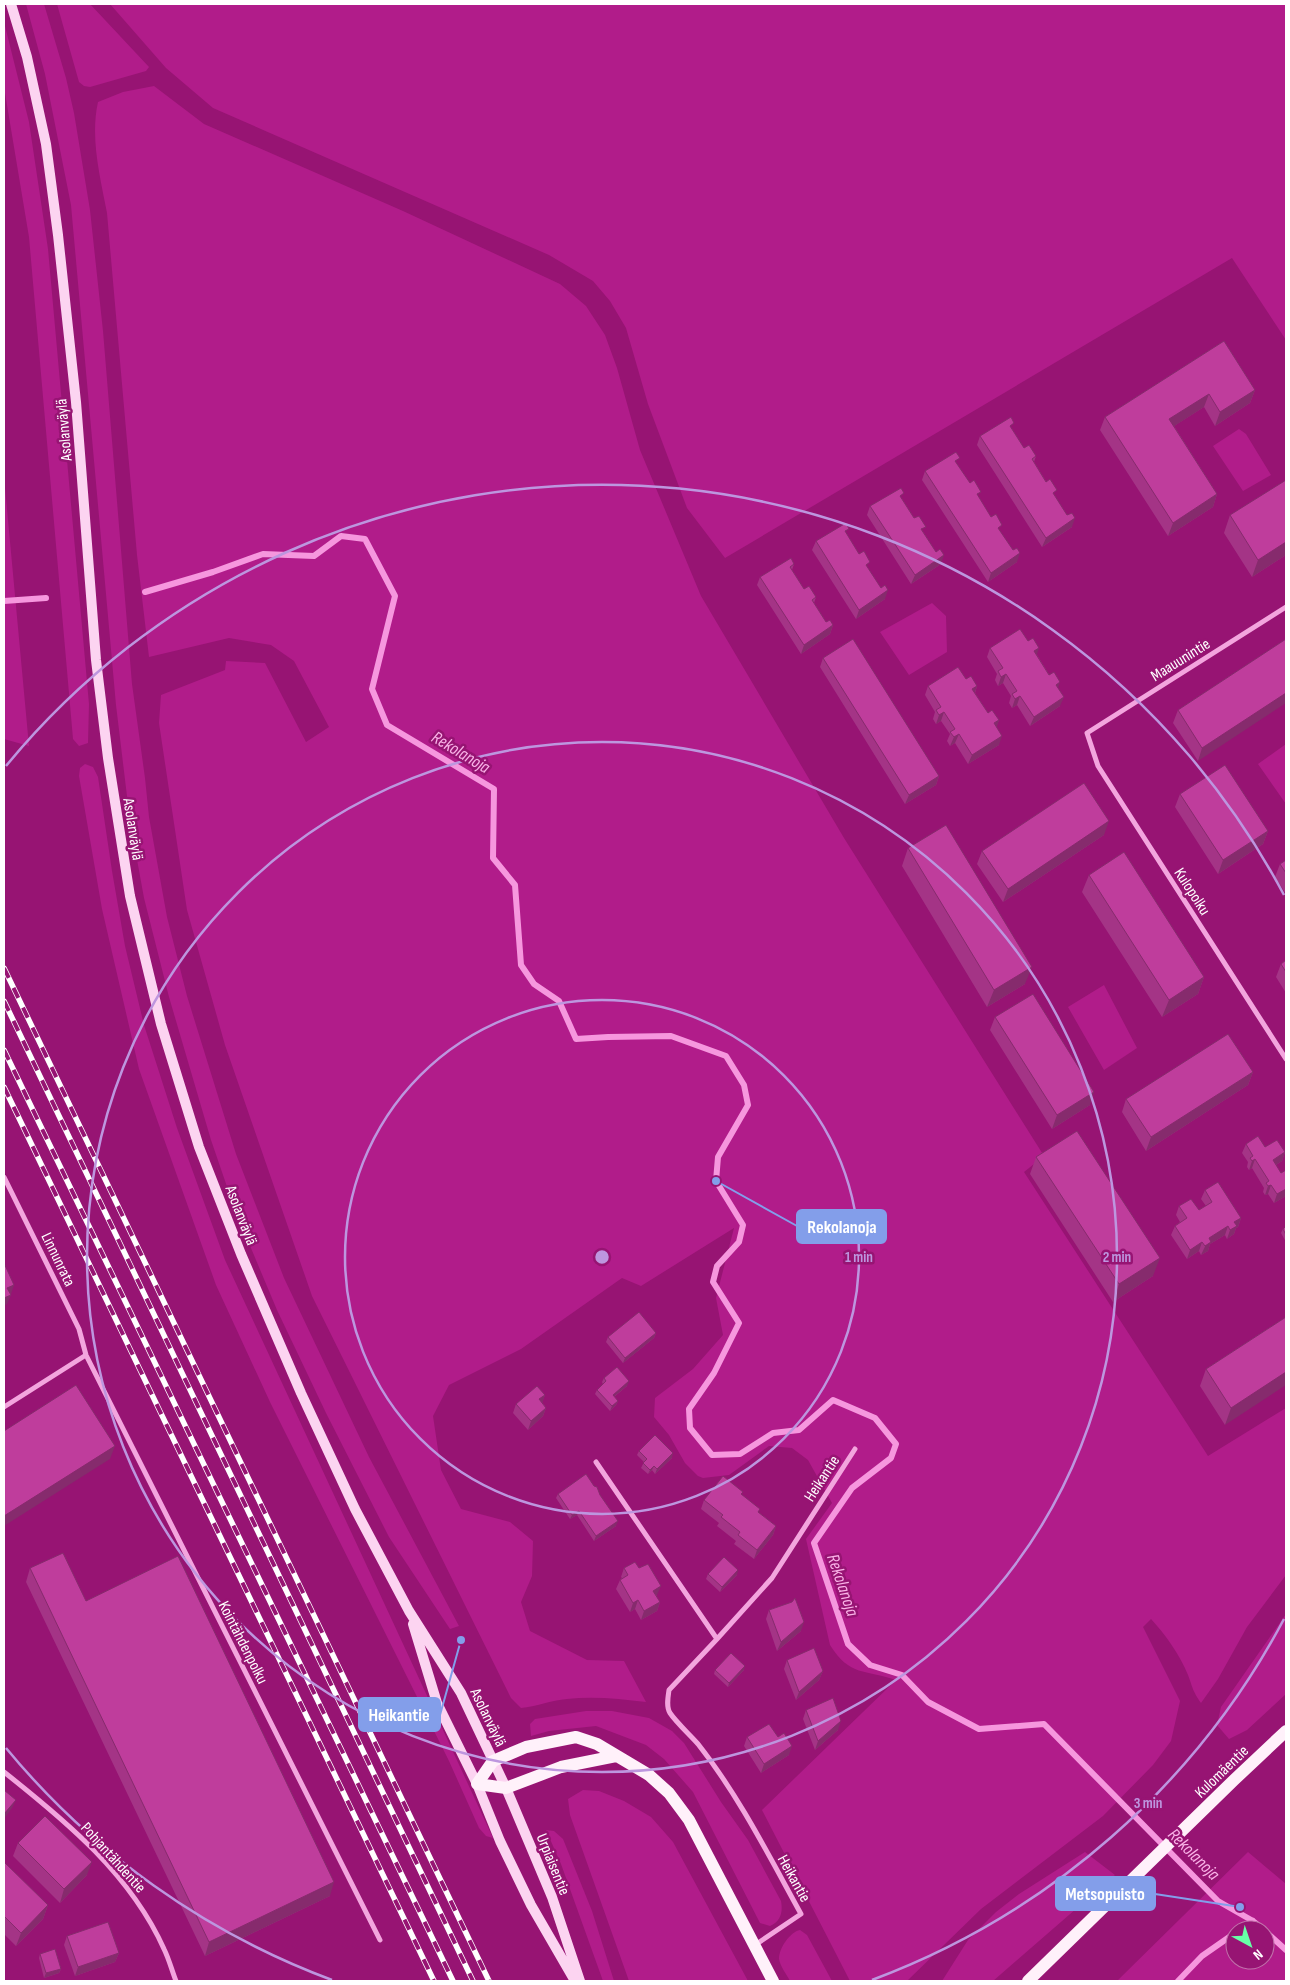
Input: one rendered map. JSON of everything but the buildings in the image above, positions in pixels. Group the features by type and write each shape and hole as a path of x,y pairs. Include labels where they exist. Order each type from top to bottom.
{"main road":[{"name":"Asolanväylä","path":"11,4 27,57 46,144 58,236 76,402 97,670 108,758 125,868 162,1024 200,1147 240,1254 301,1394 355,1509 409,1611 461,1693 493,1761"},
{"name":"Asolanväylä","path":"409,1611 438,1703 477,1784"},
{"name":"Kulomäentie","path":"1028,1981 1286,1731"},
{"path":"477,1784 493,1761 534,1744 576,1737 597,1744 649,1775 669,1793 689,1820 773,1981"},
{"path":"477,1784 506,1788 561,1767 616,1756"},
{"name":"Urpiaisentie","path":"493,1761 552,1897 580,1981"},
{"path":"477,1784 500,1841 531,1905 574,1981"}],"street":[{"name":"Maauunintie","path":"1087,734 1286,607"},
{"name":"Kulopolku","path":"1087,734 1098,766 1286,1058"},
{"name":"Linnunrata","path":"4,1176 79,1329 86,1355"},
{"path":"4,1407 86,1355"},
{"name":"Kointähdenpolku","path":"86,1355 380,1940"},
{"name":"Heikantie","path":"754,1946 800,1914 745,1812 713,1764 669,1712 667,1701 669,1690 772,1578 855,1449"},
{"path":"596,1462 717,1639"},
{"name":"Pohjantähdentie","path":"4,1772 54,1811 101,1857 140,1905 164,1949 176,1981"}],"shaded area":[{"path":"26,4 44,4 66,78 74,113 90,210 103,331 132,684 149,817 167,917 187,996 236,1154 284,1278 369,1457 459,1626 450,1629 389,1537 326,1413 277,1310 235,1210 211,1140 169,997 144,898 130,821 116,705 71,205 45,74"},
{"path":"57,4 90,4 149,67 146,71 90,87 84,86 79,82"},
{"path":"110,4 1286,4 1286,340 1232,258 725,558 687,508 648,404 626,328 610,301 593,281 549,255 213,108 166,68"},
{"path":"4,22 29,122 48,249 89,704 88,743 79,746 73,739 29,237 4,87"},
{"path":"154,86 204,124 403,211 560,284 586,306 605,335 617,368 640,450 701,596 844,838 1044,1156 1024,1172 1208,1456 1286,1408 1286,1575 1247,1627 1218,1679 1201,1703 1194,1692 1185,1667 1167,1638 1151,1619 1143,1627 1180,1701 1171,1741 1153,1765 1103,1816 981,1909 907,1981 850,1981 762,1810 896,1680 851,1667 837,1655 830,1645 806,1539 832,1503 808,1460 792,1448 769,1446 729,1475 703,1478 698,1476 685,1463 669,1435 654,1417 655,1398 693,1369 723,1335 716,1298 734,1228 641,1286 622,1278 521,1349 449,1385 433,1416 441,1470 461,1509 510,1522 533,1541 532,1576 521,1602 530,1631 587,1660 624,1661 646,1702 607,1698 577,1698 521,1708 511,1698 312,1296 225,1045 187,910 159,723 161,695 225,670 226,661 265,663 306,742 329,727 294,661 271,645 229,638 149,657 137,555 107,213 95,143 95,129 98,102 123,92"},
{"path":"1239,429 1246,434 1271,475 1243,491 1213,446"},
{"path":"4,477 29,746 4,739"},
{"path":"932,603 946,616 947,652 909,675 880,632"},
{"path":"1286,744 1286,804 1258,764"},
{"path":"85,764 93,767 98,777 125,946 144,1025 177,1128 225,1260 493,1838 486,1836 479,1828 449,1761 270,1402 216,1285 139,1069 102,909 79,776 80,768"},
{"path":"1104,985 1137,1048 1104,1070 1068,1007"},
{"path":"1286,1614 1286,1694 1247,1730 1229,1739 1217,1725 1221,1707"},
{"path":"586,1711 612,1711 649,1718 672,1731 684,1743 721,1802 748,1840 781,1901 782,1909 777,1922 770,1926 760,1923 693,1792 664,1759 646,1745 596,1726 549,1731 531,1736 530,1724 535,1719"},
{"path":"583,1790 599,1791 624,1801 651,1817 673,1842 748,1981 629,1981 570,1815 568,1799"},
{"path":"546,1830 554,1831 563,1839 592,1911 614,1981 603,1981 561,1864"},
{"path":"1085,1852 1115,1875 993,1981 942,1981 968,1940 996,1912 1019,1894"},
{"path":"1248,1852 1286,1884 1286,1981 1117,1981"},
{"path":"800,1930 807,1935 832,1981 790,1981 781,1965 779,1955 789,1937"}],"waterway":[{"name":"Rekolanoja","path":"145,592 213,572 263,554 314,556 341,536 365,539 395,596 372,689 387,725 494,789 493,858 515,885 521,965 534,984 559,1001 576,1039 671,1036 726,1056 744,1085 748,1105 718,1157 716,1181 743,1225 739,1242 717,1266 713,1282 739,1323 714,1373 689,1409 690,1428 712,1455 740,1454 773,1433 799,1430 833,1400 875,1418 896,1444 891,1458 852,1488 814,1543 848,1644 870,1665 902,1675 928,1702 979,1729 1044,1724 1218,1901 1251,1920"},
{"name":"Rekolanoja","path":"4,601 46,598"},
{"path":"1178,1981 1202,1956 1225,1940"},
{"name":"Rekolanoja","path":"1275,1940 1286,1950"}],"railway":[{"path":"4,968 489,1981"},
{"path":"4,1001 473,1981"},
{"path":"4,1050 453,1981"},
{"path":"4,1087 434,1981"}],"place":[{"name":"Rekolanoja","path":"716,1181"},
{"name":"Heikantie","path":"461,1640"},
{"name":"Metsopuisto","path":"1240,1907"}]}
